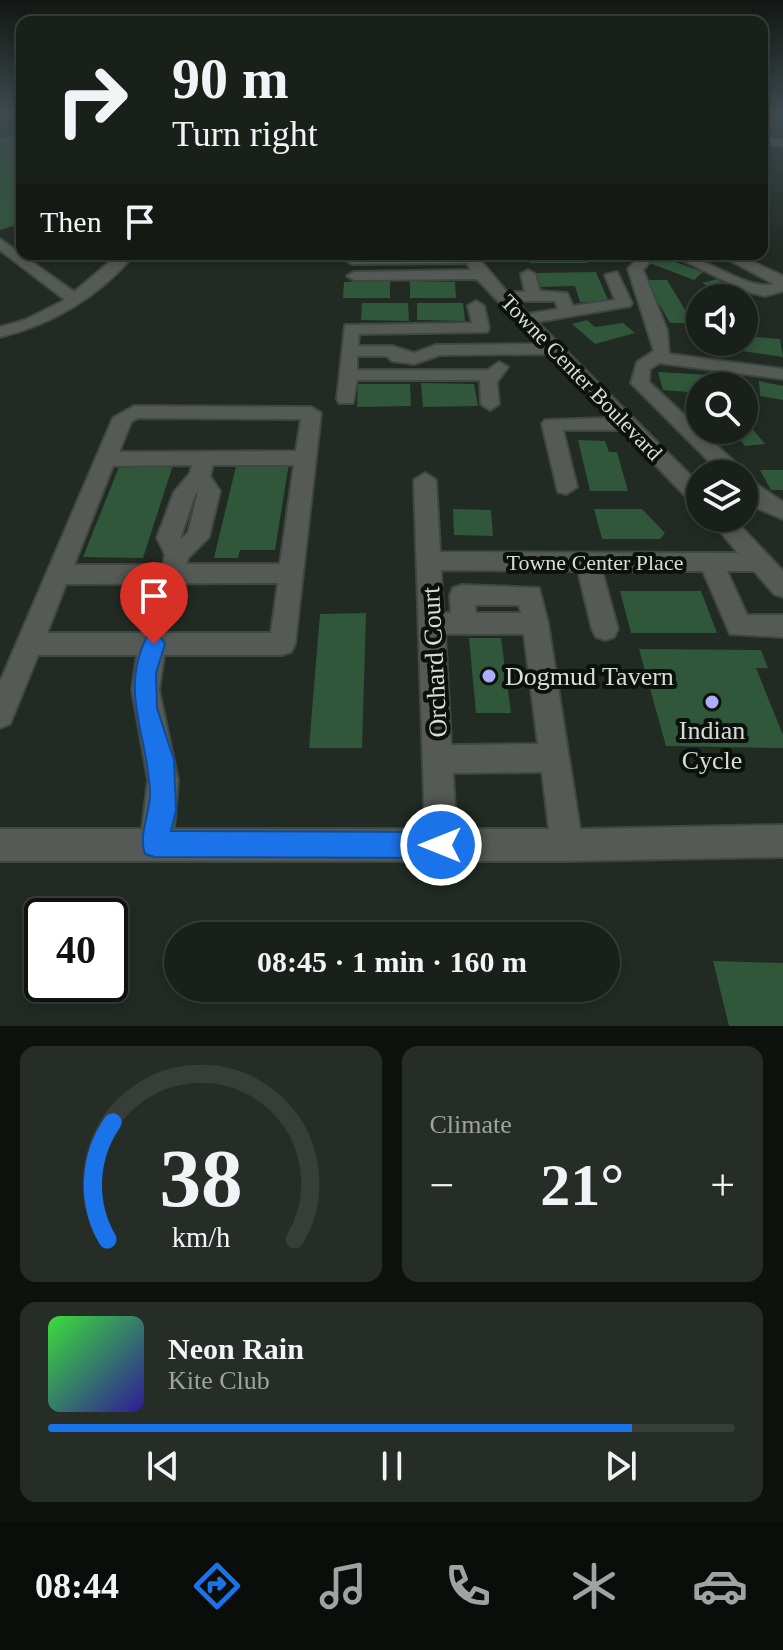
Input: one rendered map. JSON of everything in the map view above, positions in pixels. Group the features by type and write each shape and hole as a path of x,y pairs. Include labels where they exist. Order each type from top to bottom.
{"street":[{"path":"0,243 16,255"},
{"path":"22,260 76,301"},
{"path":"0,332 46,317 76,301 121,260"},
{"path":"643,260 635,269 641,291 661,328 663,351 658,358"},
{"path":"690,260 753,289 765,291 783,284"},
{"path":"737,260 783,284"},
{"path":"353,268 472,266 474,302 481,328"},
{"name":"Towne Center Boulevard","path":"472,266 686,484"},
{"path":"402,268 402,294"},
{"path":"528,274 534,296"},
{"path":"525,319 624,303 612,275"},
{"path":"504,297 561,296 568,314"},
{"path":"346,399 351,320 481,328 510,349"},
{"path":"349,351 392,351 401,344 415,342 427,343 436,350 554,349"},
{"path":"490,404 488,382 510,349"},
{"path":"720,460 640,383 639,371 644,363 658,358 783,374"},
{"path":"348,375 494,375"},
{"path":"0,715 28,644 56,575 123,418 146,412 306,411 312,417 282,644 28,644"},
{"path":"566,487 552,424 627,424"},
{"path":"105,459 202,467 306,458"},
{"path":"175,564 198,537 209,491 202,467"},
{"name":"Orchard Court","path":"425,480 441,845"},
{"path":"758,497 783,511"},
{"path":"733,532 783,587"},
{"name":"Towne Center Place","path":"428,561 762,562"},
{"path":"711,562 739,626 783,626"},
{"path":"588,563 605,629"},
{"path":"56,575 175,564 291,573"},
{"path":"431,624 535,623 567,845"},
{"path":"154,644 145,673 145,708 162,760 163,810 155,844"},
{"path":"439,759 553,758"},
{"path":"0,845 567,845 783,841"}],"building":[{"path":"0,162 16,162 16,225 0,230"},
{"path":"529,260 587,260 588,263 530,263"},
{"path":"670,260 703,272 694,280 647,262"},
{"path":"596,272 609,302 580,302 575,286 538,287 534,273"},
{"path":"717,279 724,284 704,284"},
{"path":"645,280 667,280 686,311 686,323 670,323"},
{"path":"390,281 390,298 343,298 344,282"},
{"path":"410,281 455,282 456,298 410,298"},
{"path":"362,303 408,303 409,321 361,320"},
{"path":"417,303 463,303 465,321 417,320"},
{"path":"587,320 595,327 623,323 635,333 595,344 572,324"},
{"path":"758,337 780,339 783,357 758,353"},
{"path":"658,372 686,374 686,392 663,390"},
{"path":"759,381 783,386 783,400 760,396"},
{"path":"421,383 474,384 478,406 423,407"},
{"path":"358,384 410,384 411,406 357,407"},
{"path":"758,436 765,444 745,446 743,444 758,444"},
{"path":"578,440 605,441 609,452 617,452 628,491 590,491"},
{"path":"121,462 174,462 143,558 83,557"},
{"path":"237,462 289,463 275,550 240,550 238,558 214,558"},
{"path":"760,470 783,470 783,490 771,490"},
{"path":"453,509 491,510 493,536 454,535"},
{"path":"594,509 642,509 665,533 660,539 602,539"},
{"path":"620,591 701,591 717,633 631,633"},
{"path":"366,613 362,748 309,748 320,614"},
{"name":"Dogmud Tavern","path":"469,638 501,638 511,713 476,713"},
{"name":"Indian Cycle","path":"639,649 761,650 768,668 756,668 783,735 783,748 666,746"},
{"path":"713,961 783,963 783,1026 729,1026"}],"place":[{"name":"Dogmud Tavern","path":"489,676"},
{"name":"Indian Cycle","path":"712,702"}],"route":[{"path":"154,644 145,673 145,708 162,760 163,810 155,844 441,845"}]}
